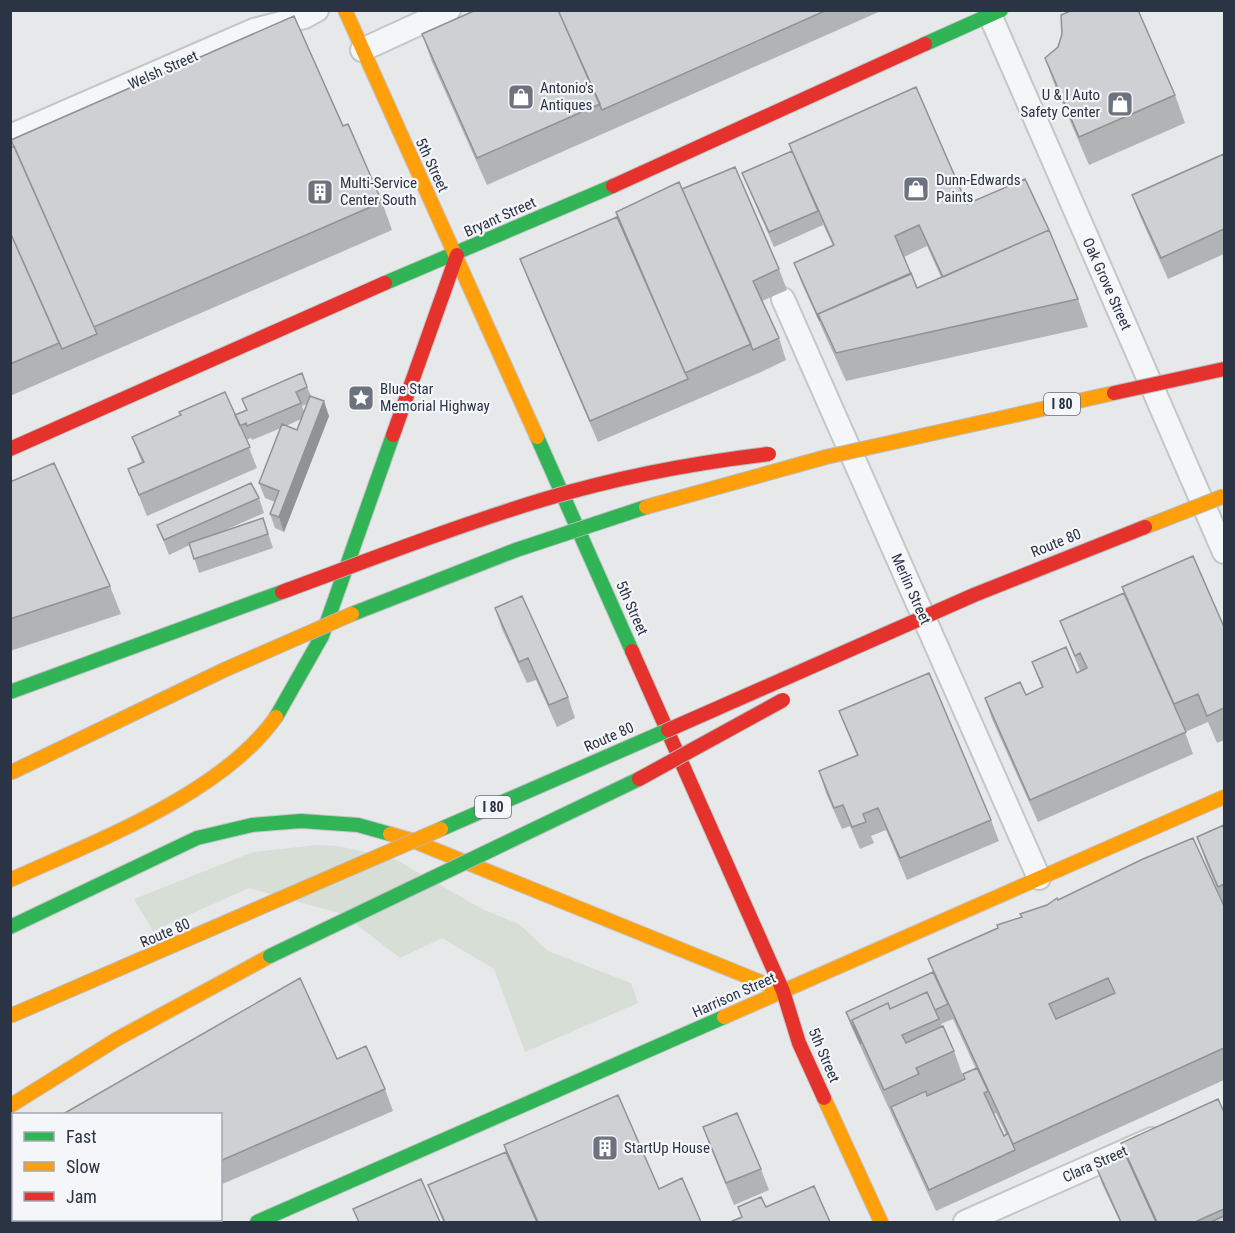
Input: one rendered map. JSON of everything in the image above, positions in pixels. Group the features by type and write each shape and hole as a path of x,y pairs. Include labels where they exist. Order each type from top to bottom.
{"main road":[{"name":"5th Street","path":"345,10 457,255 783,991 799,1043 881,1222"},
{"name":"Bryant Street","path":"10,450 378,286 457,255 996,13"},
{"path":"10,880 179,799 232,762 271,725 298,683 322,636 457,255"},
{"name":"I 80","path":"10,773 240,662 475,564 591,524 698,491 899,439 1224,369"},
{"path":"10,692 422,540 545,499 629,477 713,461 899,439"},
{"name":"Route 80","path":"10,1016 199,936 974,595 1224,496"},
{"path":"828,675 974,595"},
{"path":"10,1106 117,1039 270,956 641,778 797,692"},
{"name":"Harrison Street","path":"257,1222 1224,797"},
{"path":"10,927 197,838 252,825 282,822 358,825 411,840 783,991"}],"street":[{"name":"Welsh Street","path":"10,136 254,30 304,17 317,10"},
{"path":"362,50 449,10"},
{"name":"Oak Grove Street","path":"996,13 1224,552"},
{"name":"Merlin Street","path":"783,299 1039,878"},
{"name":"Clara Street","path":"965,1222 1170,1130"}],"shaded area":[{"path":"317,845 338,846 393,858 484,910 519,924 548,951 631,983 638,1003 525,1052 494,969 442,938 400,958 343,914 249,888 153,931 134,899 253,852"}],"building":[{"name":"Antonio's Antiques","path":"476,10 558,10 600,104 477,158 422,34"},
{"path":"558,10 827,10 602,110"},
{"name":"U & I Auto Safety Center","path":"1073,10 1138,10 1175,95 1079,137 1045,58 1058,47 1062,34 1061,15"},
{"path":"294,16 343,126 348,124 382,202 94,327 11,140"},
{"path":"916,87 967,204 1025,179 1049,230 943,277 919,225 895,236 911,274 818,314 820,321 794,263 834,245 789,144"},
{"path":"14,146 97,334 62,349 10,232 10,148"},
{"path":"792,151 818,211 769,232 742,173"},
{"path":"1224,154 1224,229 1161,258 1132,195"},
{"path":"735,167 779,269 753,281 779,338 753,350 682,189"},
{"path":"679,182 751,344 685,373 616,212"},
{"path":"617,217 688,379 590,421 520,259"},
{"path":"1049,230 1078,299 836,353 818,314 911,273 917,288"},
{"path":"10,232 59,343 10,364"},
{"path":"302,373 307,387 296,392 301,403 247,426 246,423 240,426 235,415 247,410 242,399"},
{"path":"225,392 250,447 139,495 128,469 144,462 132,437 181,415 179,412"},
{"path":"310,396 324,401 279,517 270,514 279,491 259,483 282,424 297,430"},
{"path":"54,463 110,586 10,619 10,482"},
{"path":"251,483 259,498 164,540 157,525"},
{"path":"263,518 268,534 194,559 189,543"},
{"path":"1193,556 1224,627 1224,708 1207,716 1198,694 1174,704 1122,587"},
{"path":"1124,593 1186,732 1030,800 985,698 1020,682 1026,695 1043,687 1032,662 1066,647 1077,673 1087,668 1080,653 1075,656 1060,621"},
{"path":"522,596 568,697 549,705 528,658 519,662 495,608"},
{"path":"929,673 991,820 900,858 878,808 863,814 866,822 852,827 843,805 834,808 819,771 858,755 839,711"},
{"path":"1224,825 1224,884 1218,887 1197,837"},
{"path":"1193,838 1224,906 1224,1048 1013,1144 928,959 998,928 997,925 1022,917 1020,914 1047,905 1057,898 1058,900","holes":["1108,978 1115,993 1056,1019 1049,1004"]},
{"path":"933,972 948,1004 935,1010 927,992 890,1009 888,1003 852,1020 861,1044 846,1012"},
{"path":"300,978 337,1059 366,1046 385,1089 222,1160 222,1113 65,1113"},
{"path":"927,992 939,1019 902,1035 906,1043 943,1026 954,1051 916,1068 919,1074 884,1090 852,1020 888,1003 890,1009"},
{"path":"977,1068 988,1091 984,1093 1004,1136 1008,1133 1015,1150 929,1190 891,1107 926,1091 927,1096 965,1079 963,1074"},
{"name":"StartUp House","path":"618,1095 659,1189 682,1178 701,1222 538,1222 504,1145"},
{"path":"1218,1099 1224,1112 1224,1209 1195,1222 1157,1222 1121,1143"},
{"path":"737,1113 761,1169 726,1183 703,1127"},
{"path":"12,1144 12,1221 81,1221 12,1222 10,1219 10,1145"},
{"path":"506,1152 537,1222 445,1222 428,1185"},
{"path":"1126,1156 1156,1222 1121,1222 1097,1169"},
{"path":"421,1179 440,1222 359,1222 353,1209"},
{"path":"814,1186 830,1222 730,1222 742,1217 738,1207 761,1197 766,1207"},
{"path":"1224,1216 1224,1222 1211,1222"}],"traffic: fast":[{"path":"925,44 1001,10"},
{"path":"385,283 613,186"},
{"path":"276,717 322,636 393,435"},
{"path":"537,437 632,651"},
{"path":"352,614 516,550 646,507"},
{"path":"10,692 282,592"},
{"path":"441,829 668,730"},
{"path":"270,956 639,779"},
{"path":"10,927 197,838 252,825 301,821 358,825 390,834"},
{"path":"257,1222 724,1017"}],"traffic: slow":[{"path":"345,10 537,437"},
{"path":"646,507 826,457 1114,393"},
{"path":"1145,527 1224,496"},
{"path":"10,773 224,670 352,614"},
{"path":"10,880 117,832 190,792 223,770 253,745 276,717"},
{"path":"724,1017 1224,797"},
{"path":"10,1016 441,829"},
{"path":"390,834 411,840 783,991"},
{"path":"10,1106 117,1039 270,956"},
{"path":"824,1098 881,1222"}],"traffic: jam":[{"path":"613,186 925,44"},
{"path":"393,435 457,255"},
{"path":"10,449 385,283"},
{"path":"1114,393 1224,369"},
{"path":"282,592 512,509 572,491 656,472 769,454"},
{"path":"668,730 974,595 1145,527"},
{"path":"632,651 783,991 799,1043 824,1098"},
{"path":"639,779 783,700"}],"place":[{"name":"Antonio's Antiques","path":"521,97"},
{"name":"U & I Auto Safety Center","path":"1120,104"},
{"name":"Dunn-Edwards Paints","path":"916,189"},
{"name":"Multi-Service Center South","path":"320,192"},
{"name":"Blue Star Memorial Highway","path":"361,398"},
{"name":"StartUp House","path":"605,1148"}]}
